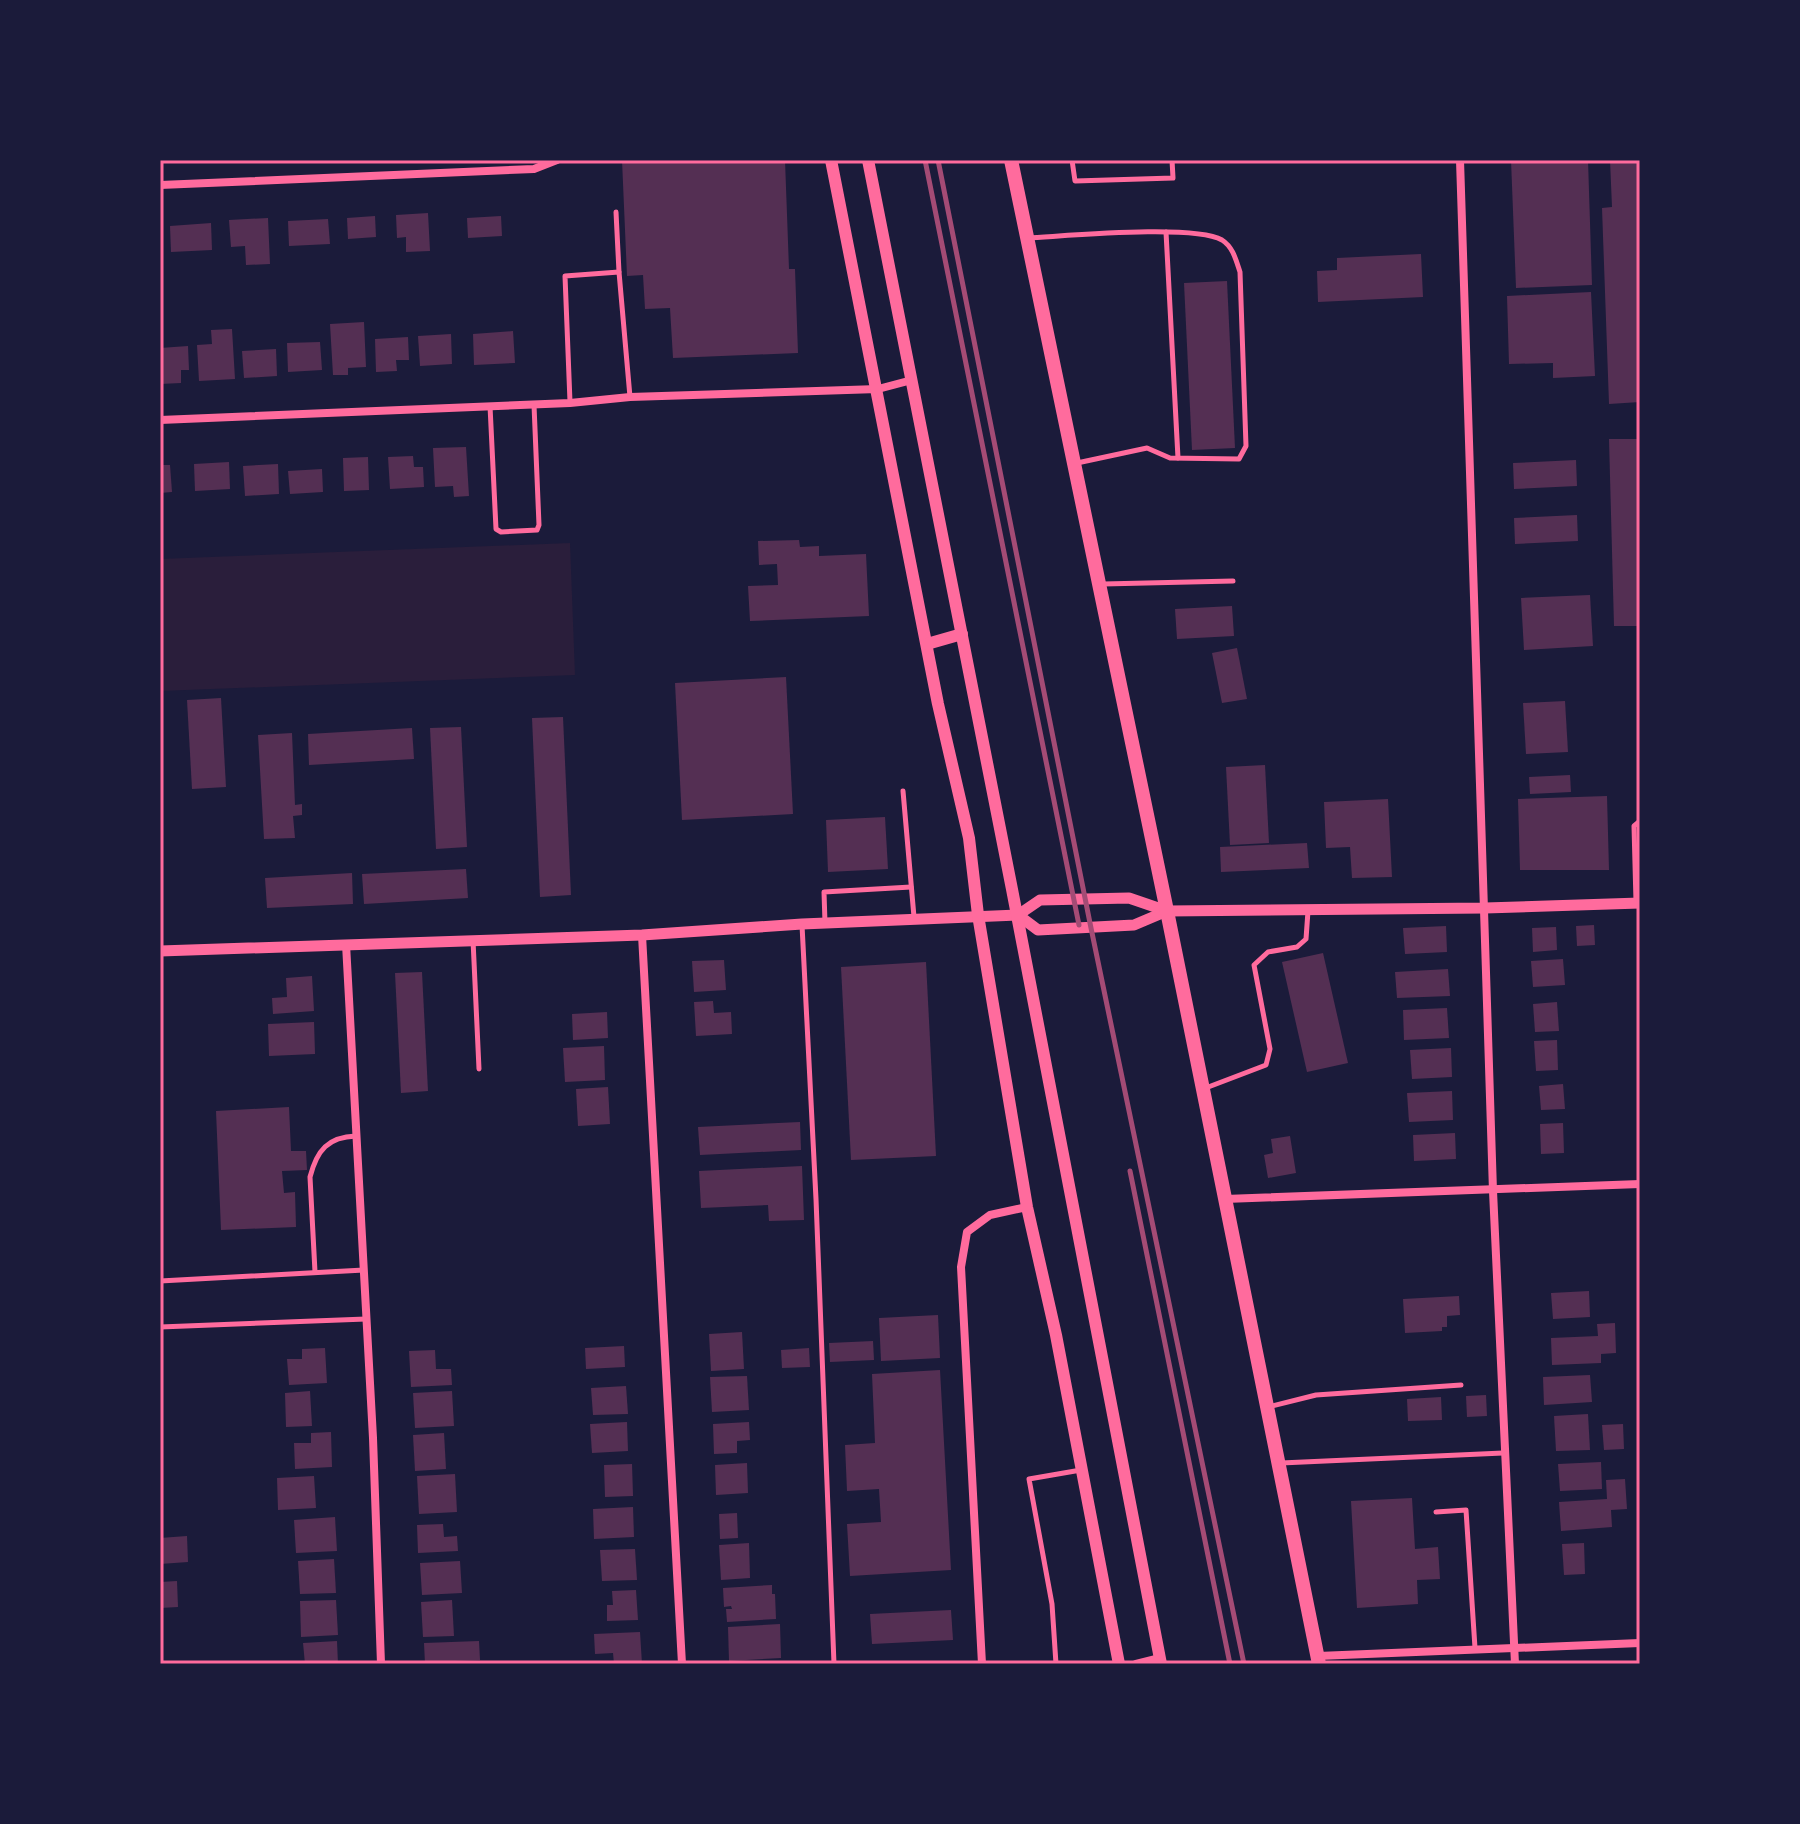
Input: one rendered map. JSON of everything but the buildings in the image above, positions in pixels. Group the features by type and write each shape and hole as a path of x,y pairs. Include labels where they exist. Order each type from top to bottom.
{"main road":[{"path":"831,160 927,644 969,838 978,915 1027,1207 1119,1664"},
{"path":"868,160 1018,915 1161,1661"},
{"path":"1011,160 1319,1660"},
{"path":"927,644 962,634"}],"street":[{"path":"160,185 534,169 557,160"},
{"path":"1460,160 1493,1191 1515,1664"},
{"path":"160,420 534,405 630,397 878,389 912,380"},
{"path":"160,951 642,935 914,918 1018,915 1040,900 1129,898 1167,911 1485,908 1638,903"},
{"path":"1018,915 1038,930 1080,929 1134,925 1167,911"},
{"path":"642,935 682,1664"},
{"path":"346,944 381,1664"},
{"path":"1224,1199 1640,1184"},
{"path":"982,1664 961,1267 967,1232 990,1215 1027,1207"},
{"path":"1319,1660 1475,1648 1640,1643"},
{"path":"1136,1664 1161,1661"}],"lane":[{"path":"1072,160 1075,181 1173,178 1172,160"},
{"path":"616,212 630,397"},
{"path":"1027,238 1166,232 1221,240 1233,252 1240,272 1246,446 1239,459 1170,458 1147,448 1073,463"},
{"path":"1166,232 1178,458"},
{"path":"570,403 565,276 619,272"},
{"path":"490,406 496,529 501,532 537,530 539,525 534,405"},
{"path":"1098,584 1233,581"},
{"path":"903,791 914,918"},
{"path":"1638,903 1634,826 1640,821"},
{"path":"825,923 824,892 911,887"},
{"path":"1202,1090 1266,1065 1270,1049 1254,965 1268,952 1297,947 1306,939 1308,910"},
{"path":"802,924 834,1664"},
{"path":"473,939 479,1069"},
{"path":"315,1272 312,1168 328,1142 337,1137 357,1136"},
{"path":"160,1281 364,1270"},
{"path":"160,1327 366,1319"},
{"path":"1267,1407 1316,1395 1461,1385"},
{"path":"1278,1463 1503,1453"},
{"path":"1056,1664 1052,1604 1029,1479 1082,1470"},
{"path":"1436,1512 1466,1510 1475,1648"}],"shaded area":[{"path":"570,543 575,675 160,691 160,559"}],"railway":[{"path":"925,160 1079,925"},
{"path":"938,160 1091,928 1244,1664"},
{"path":"1130,1171 1230,1664"}]}
